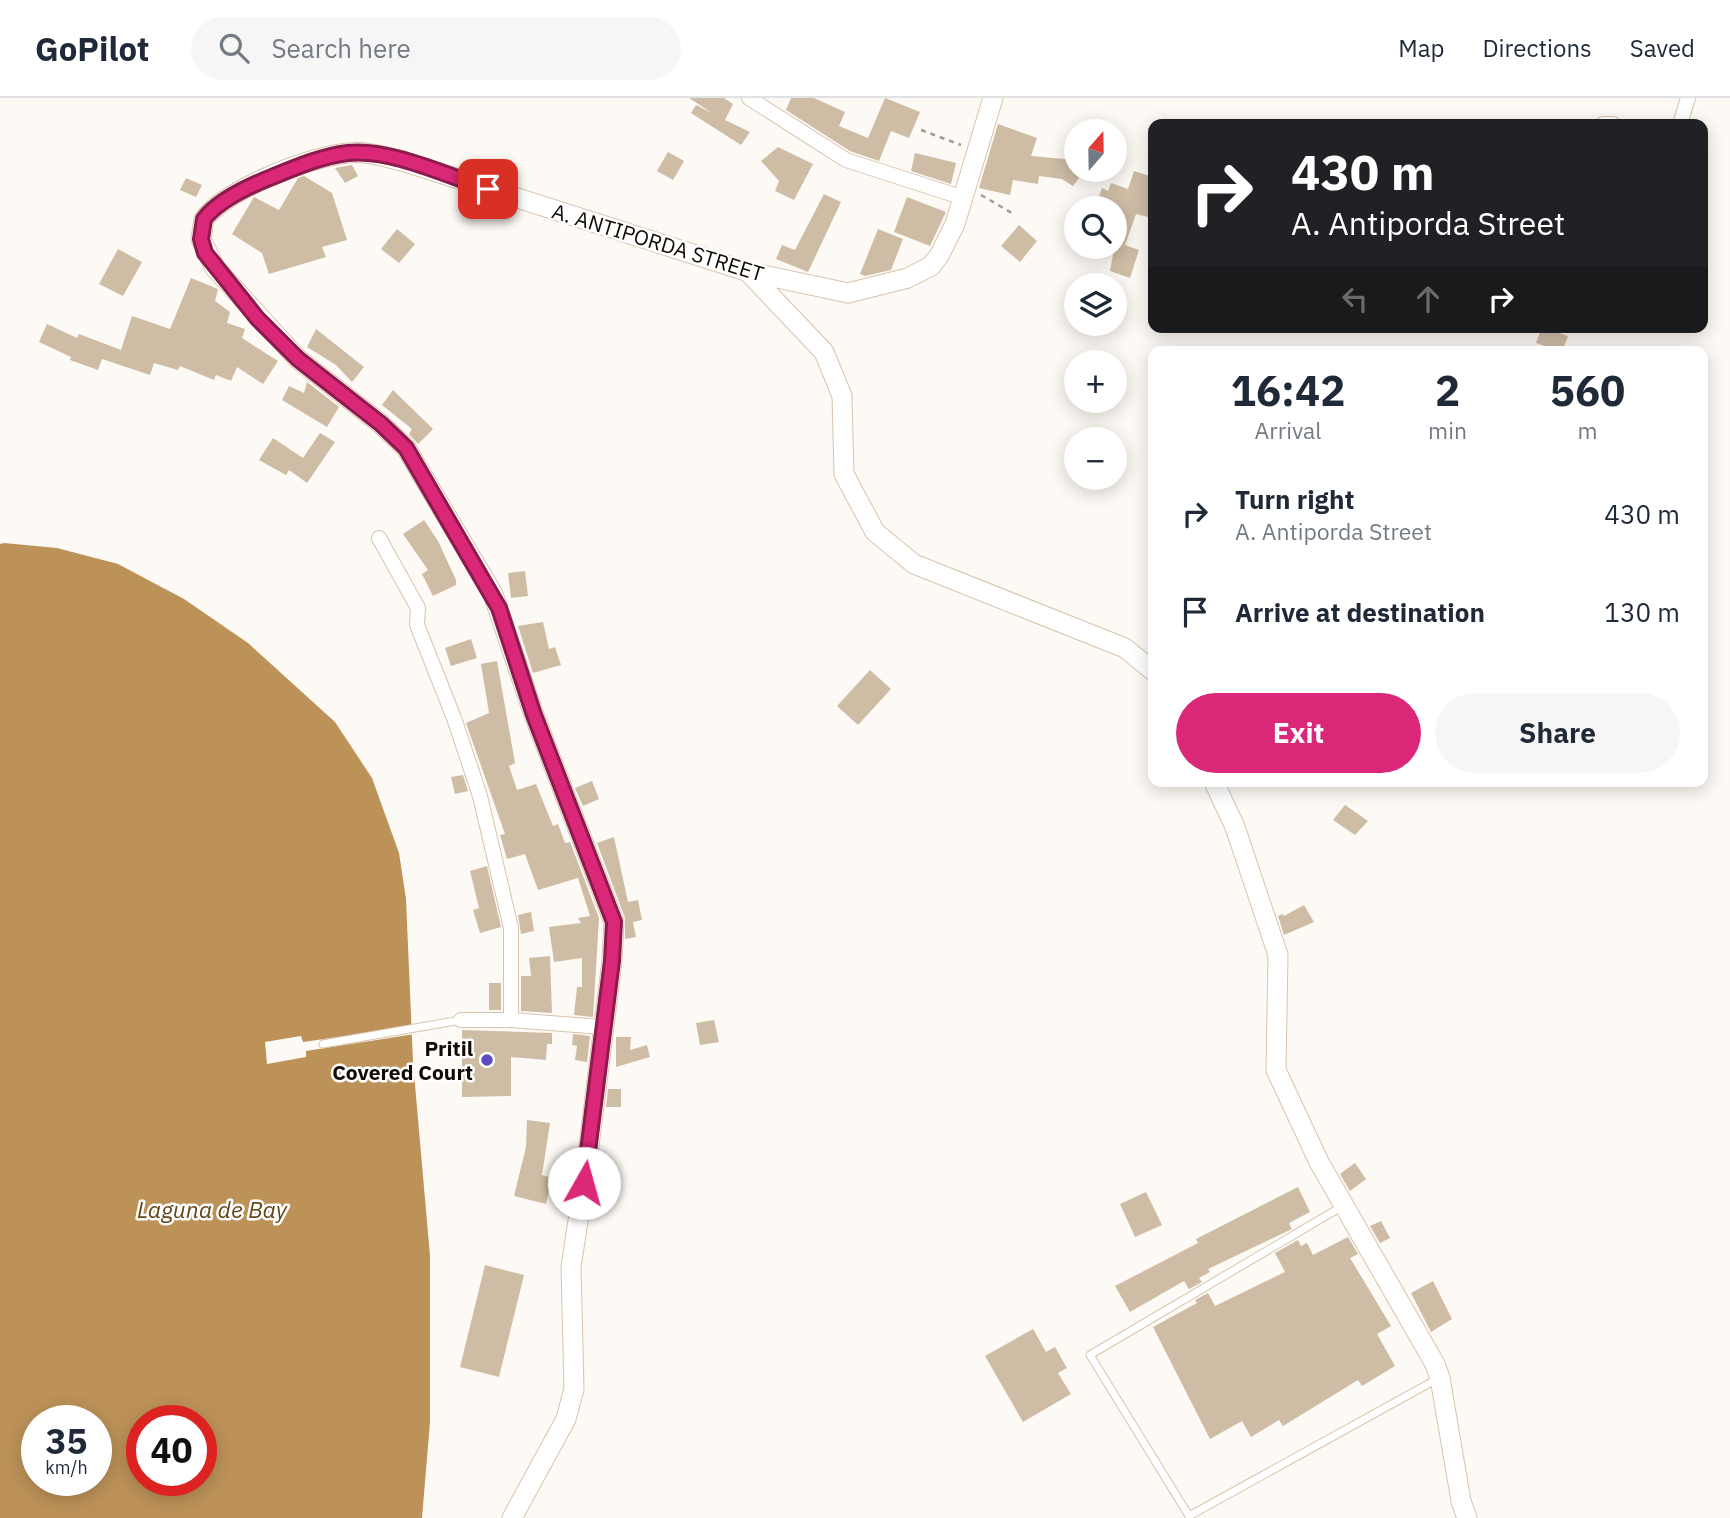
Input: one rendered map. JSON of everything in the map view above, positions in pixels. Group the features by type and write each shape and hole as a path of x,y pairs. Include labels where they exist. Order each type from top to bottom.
{"street":[{"name":"A. ANTIPORDA STREET","path":"512,1518 566,1419 574,1389 571,1267 612,961 614,922 534,715 493,593 406,448 381,424 298,359 264,325 210,261 201,239 201,229 209,213 258,183 294,167 358,153 402,161 749,272 848,293 899,282 922,271 939,256 946,246 965,193 993,98"},
{"path":"1682,119 1688,98"},
{"path":"759,101 846,160 965,193"},
{"path":"749,272 824,352 842,396 844,474 875,532 914,564 1125,648 1148,667"},
{"path":"379,538 418,608 417,625 473,772 511,928 511,1020"},
{"path":"1216,787 1234,827 1278,955 1276,1070 1319,1163 1345,1204 1440,1378 1461,1501 1467,1518"},
{"path":"460,1020 511,1020 603,1027"}],"lane":[{"path":"323,1044 460,1020"},
{"path":"1345,1204 1090,1355 1189,1516 1440,1378"}],"path":[{"path":"921,130 978,151"},
{"path":"965,193 1012,213"}],"water":[{"name":"Laguna de Bay","path":"4,543 57,548 118,564 184,599 248,643 335,722 372,778 399,853 406,899 413,1062 430,1256 430,1422 422,1518 0,1518 0,544"}],"pier":[{"path":"415,1026 415,1034 306,1051 306,1057 267,1064 265,1042 301,1036 303,1042"}],"building":[{"path":"689,98 724,98 733,104 725,120 750,132 741,145 691,113 696,105 712,113"},
{"path":"791,98 814,98 845,112 839,126 868,138 885,98 920,112 909,138 891,131 879,161 850,151 786,110"},
{"path":"998,124 1037,138 1031,156 1064,159 1064,180 1039,176 1038,184 1013,180 1010,195 979,188"},
{"path":"778,147 813,164 794,200 775,191 779,181 761,161"},
{"path":"668,152 684,161 673,180 657,171"},
{"path":"915,153 956,163 951,184 911,171"},
{"path":"352,165 358,176 345,183 335,168"},
{"path":"1134,171 1148,175 1148,217 1136,214 1127,239 1127,196 1099,196 1102,188 1108,191 1111,183 1128,189"},
{"path":"304,176 332,193 347,240 322,247 326,257 269,274 262,253 232,234 254,197 279,210 298,178"},
{"path":"186,178 202,185 196,197 180,190"},
{"path":"824,194 841,202 808,272 776,259 782,245 795,250"},
{"path":"907,197 946,212 930,246 894,232"},
{"path":"1019,225 1037,241 1020,262 1001,246"},
{"path":"397,229 415,244 399,263 381,249"},
{"path":"878,229 903,239 891,270 865,276 860,274"},
{"path":"1127,246 1139,250 1130,278 1127,273 1110,271 1112,259 1127,259"},
{"path":"118,249 142,262 123,296 99,284"},
{"path":"191,278 218,289 215,301 230,312 227,323 245,329 242,338 278,361 263,384 237,367 231,381 216,375 214,380 180,366 178,370 154,363 150,375 102,359 98,370 70,360 71,357 39,342 47,324 77,338 79,334 121,350 132,316 170,329"},
{"path":"316,329 364,367 352,382 336,365 307,347"},
{"path":"1540,333 1568,336 1564,346 1536,343"},
{"path":"307,382 339,407 327,427 282,400 289,386 304,393"},
{"path":"393,390 433,429 418,444 409,434 412,429 382,405"},
{"path":"320,433 335,442 307,483 289,470 286,475 259,460 273,438 303,458"},
{"path":"424,520 438,541 456,580 456,585 433,596 422,574 428,570 403,534"},
{"path":"525,571 528,596 511,598 508,573"},
{"path":"543,622 549,649 555,647 561,665 533,673 518,626"},
{"path":"471,639 477,658 451,666 445,648"},
{"path":"497,661 515,763 509,766 517,790 536,784 553,826 558,824 565,843 570,842 599,918 593,1017 574,1015 577,987 582,987 582,958 554,962 549,927 581,923 578,918 590,916 578,878 538,890 525,854 507,859 500,835 505,834 466,723 489,713 481,664"},
{"path":"870,670 891,689 858,725 837,706"},
{"path":"463,775 468,791 455,794 451,777"},
{"path":"592,781 599,799 583,806 575,788"},
{"path":"1345,805 1368,821 1355,835 1333,820"},
{"path":"614,837 628,902 638,900 642,920 633,922 636,937 625,939 625,918 597,843"},
{"path":"487,866 501,927 480,933 473,910 479,908 470,871"},
{"path":"1304,905 1314,922 1284,935 1278,916 1284,916"},
{"path":"531,912 534,931 521,934 518,915"},
{"path":"550,956 552,1013 521,1011 521,976 531,976 529,958"},
{"path":"489,983 501,983 501,1010 489,1010"},
{"path":"714,1020 719,1042 700,1045 696,1023"},
{"name":"Pritil Covered Court","path":"462,1030 552,1033 552,1044 547,1044 546,1060 511,1057 511,1096 462,1097"},
{"path":"573,1034 590,1036 587,1062 575,1060 577,1046 572,1045"},
{"path":"616,1037 631,1037 630,1050 647,1045 650,1057 616,1067"},
{"path":"608,1089 621,1089 621,1107 606,1107"},
{"path":"527,1120 550,1123 542,1175 552,1178 546,1204 514,1196 526,1147"},
{"path":"1355,1163 1366,1179 1350,1191 1340,1174"},
{"path":"1298,1187 1310,1212 1289,1223 1292,1229 1208,1269 1210,1272 1199,1278 1202,1282 1189,1289 1184,1281 1130,1312 1115,1286 1198,1243 1196,1239"},
{"path":"1146,1192 1162,1225 1135,1237 1120,1204"},
{"path":"1381,1221 1390,1238 1380,1243 1370,1226"},
{"path":"1348,1237 1358,1254 1350,1258 1391,1326 1377,1334 1395,1366 1362,1386 1358,1380 1283,1426 1279,1420 1251,1437 1242,1421 1210,1439 1153,1327 1197,1303 1195,1300 1208,1293 1215,1306 1285,1272 1275,1253 1298,1240 1301,1246 1307,1243 1313,1255"},
{"path":"485,1265 524,1275 499,1377 460,1367"},
{"path":"1433,1281 1452,1319 1431,1332 1411,1293"},
{"path":"1033,1329 1046,1352 1055,1347 1067,1368 1058,1373 1071,1394 1023,1422 985,1356"}],"place":[{"name":"Pritil Covered Court","path":"487,1060"}],"route":[{"path":"488,189 402,161 376,155 347,153 294,167 217,206 204,219 201,239 205,253 215,268 277,339 298,359 381,424 406,448 493,593 534,715 614,922 612,961 584,1183"}]}
